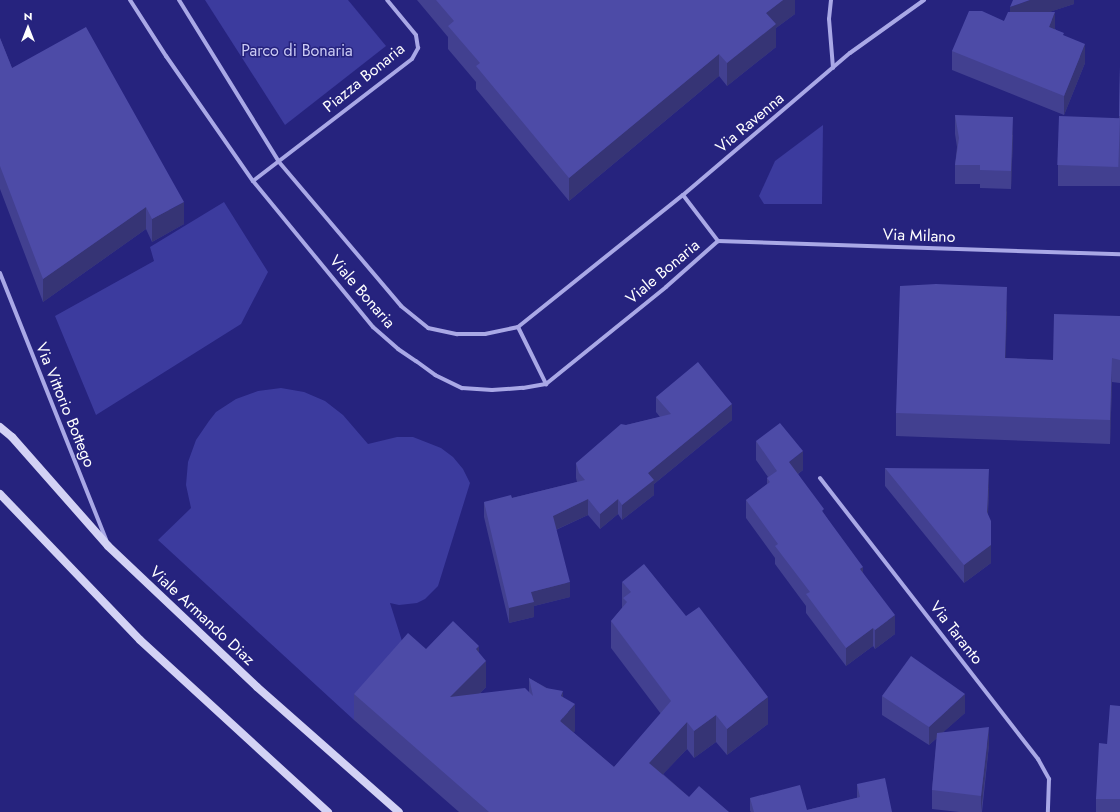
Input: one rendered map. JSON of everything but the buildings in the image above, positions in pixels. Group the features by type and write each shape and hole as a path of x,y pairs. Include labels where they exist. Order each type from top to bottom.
{"main road":[{"name":"Viale Armando Diaz","path":"0,427 12,436 108,546 257,687 399,812"},
{"path":"0,494 140,640 328,812"}],"street":[{"name":"Viale Bonaria","path":"130,0 166,56 253,181 373,327 398,349 435,375 462,388 492,390 522,388 546,384 666,287 718,241 682,195 518,326 485,334 457,334 428,328 401,306 279,162 179,0"},
{"name":"Piazza Bonaria","path":"279,162 412,59 418,48 416,35 387,0"},
{"path":"831,0 829,19 833,68"},
{"name":"Via Ravenna","path":"682,195 850,53 924,0"},
{"path":"253,181 279,162"},
{"name":"Via Milano","path":"718,241 1120,254"},
{"name":"Via Vittorio Bottego","path":"0,273 108,546"},
{"path":"518,326 546,384"},
{"name":"Via Taranto","path":"820,478 1038,758 1049,779 1048,812"}],"green space":[{"name":"Parco di Bonaria","path":"205,0 348,0 386,46 285,125"},
{"path":"823,125 822,204 764,204 759,196 775,161"},
{"path":"224,202 268,272 241,324 96,415 55,316 154,261 150,247"},
{"path":"281,388 304,392 325,401 343,415 368,444 397,437 413,437 441,448 453,457 463,469 470,483 438,586 425,599 417,603 399,605 390,603 408,660 354,720 158,540 191,508 186,485 188,462 196,440 216,412 236,399 258,391"}]}
